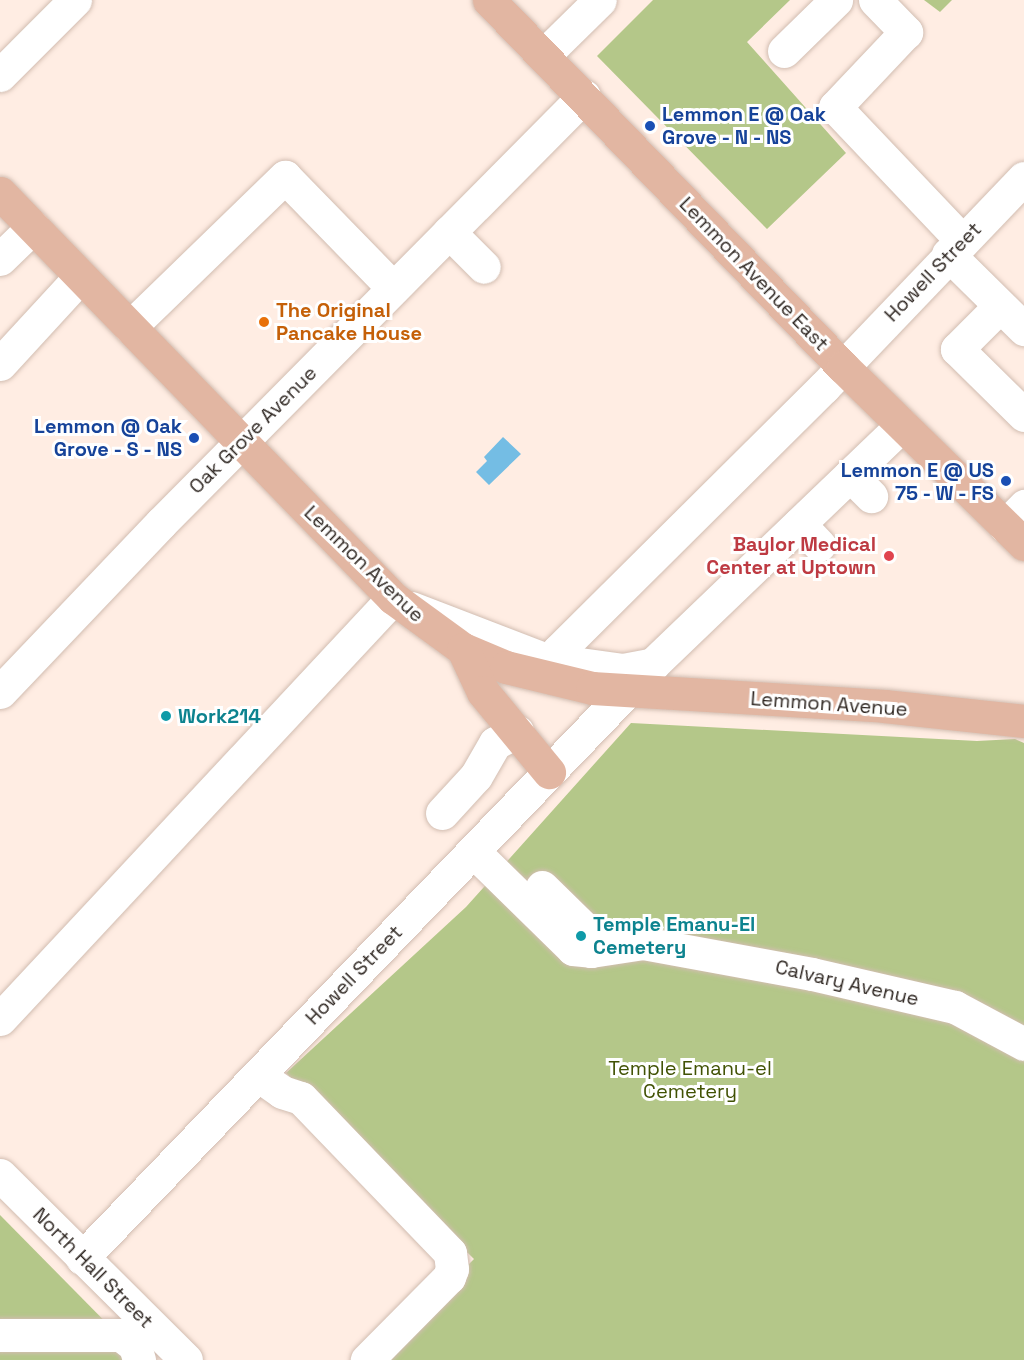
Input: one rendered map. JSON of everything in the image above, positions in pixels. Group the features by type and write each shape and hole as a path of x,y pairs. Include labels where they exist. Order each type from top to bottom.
{"main road":[{"name":"Lemmon Avenue East","path":"489,0 843,367 902,425 1018,525"},
{"name":"Lemmon Avenue","path":"0,193 398,602 463,649 544,679 626,692 884,706 1024,721"},
{"path":"463,649 483,692 549,772"}],"street":[{"path":"0,75 75,0"},
{"path":"544,55 600,0"},
{"path":"784,51 836,0"},
{"path":"874,0 906,32 835,107 955,248 1000,306 1024,329"},
{"name":"Oak Grove Avenue","path":"0,692 242,441 584,96"},
{"path":"130,327 285,177 393,288"},
{"name":"Howell Street","path":"554,660 558,651 843,367 1024,178"},
{"path":"0,260 33,227"},
{"path":"449,232 484,267"},
{"path":"0,364 80,277"},
{"path":"1000,306 957,349 1024,415"},
{"path":"0,1018 398,602 554,660 623,670 653,664 809,534 860,485 902,425"},
{"name":"Howell Street","path":"82,1257 626,692"},
{"path":"442,813 476,776 495,743 517,732"},
{"name":"Calvary Avenue","path":"480,843 573,950 591,951 643,943 812,974 955,1007 1024,1044"},
{"path":"258,1074 282,1092 301,1098 450,1253 452,1269 449,1277 369,1357"},
{"name":"North Hall Street","path":"0,1175 186,1360"},
{"path":"0,1335 121,1335 135,1346 139,1360"}],"green space":[{"path":"653,0 790,0 747,42 846,153 767,229 597,56"},
{"path":"924,0 952,0 940,12"},
{"name":"Temple Emanu-el Cemetery","path":"631,723 977,741 1015,739 1024,743 1024,1360 373,1360 474,1259 286,1073 466,907"},
{"path":"0,1215 143,1360 0,1360"}],"water":[{"path":"503,437 521,454 489,485 476,472 487,461 484,457"}],"place":[{"name":"Lemmon E @ Oak Grove - N - NS","path":"650,126"},
{"name":"The Original Pancake House","path":"264,322"},
{"name":"Lemmon @ Oak Grove - S - NS","path":"194,438"},
{"name":"Lemmon E @ US 75 - W - FS","path":"1006,481"},
{"name":"Baylor Medical Center at Uptown","path":"889,556"},
{"name":"Work214","path":"166,716"},
{"name":"Temple Emanu-El Cemetery","path":"581,936"}]}
